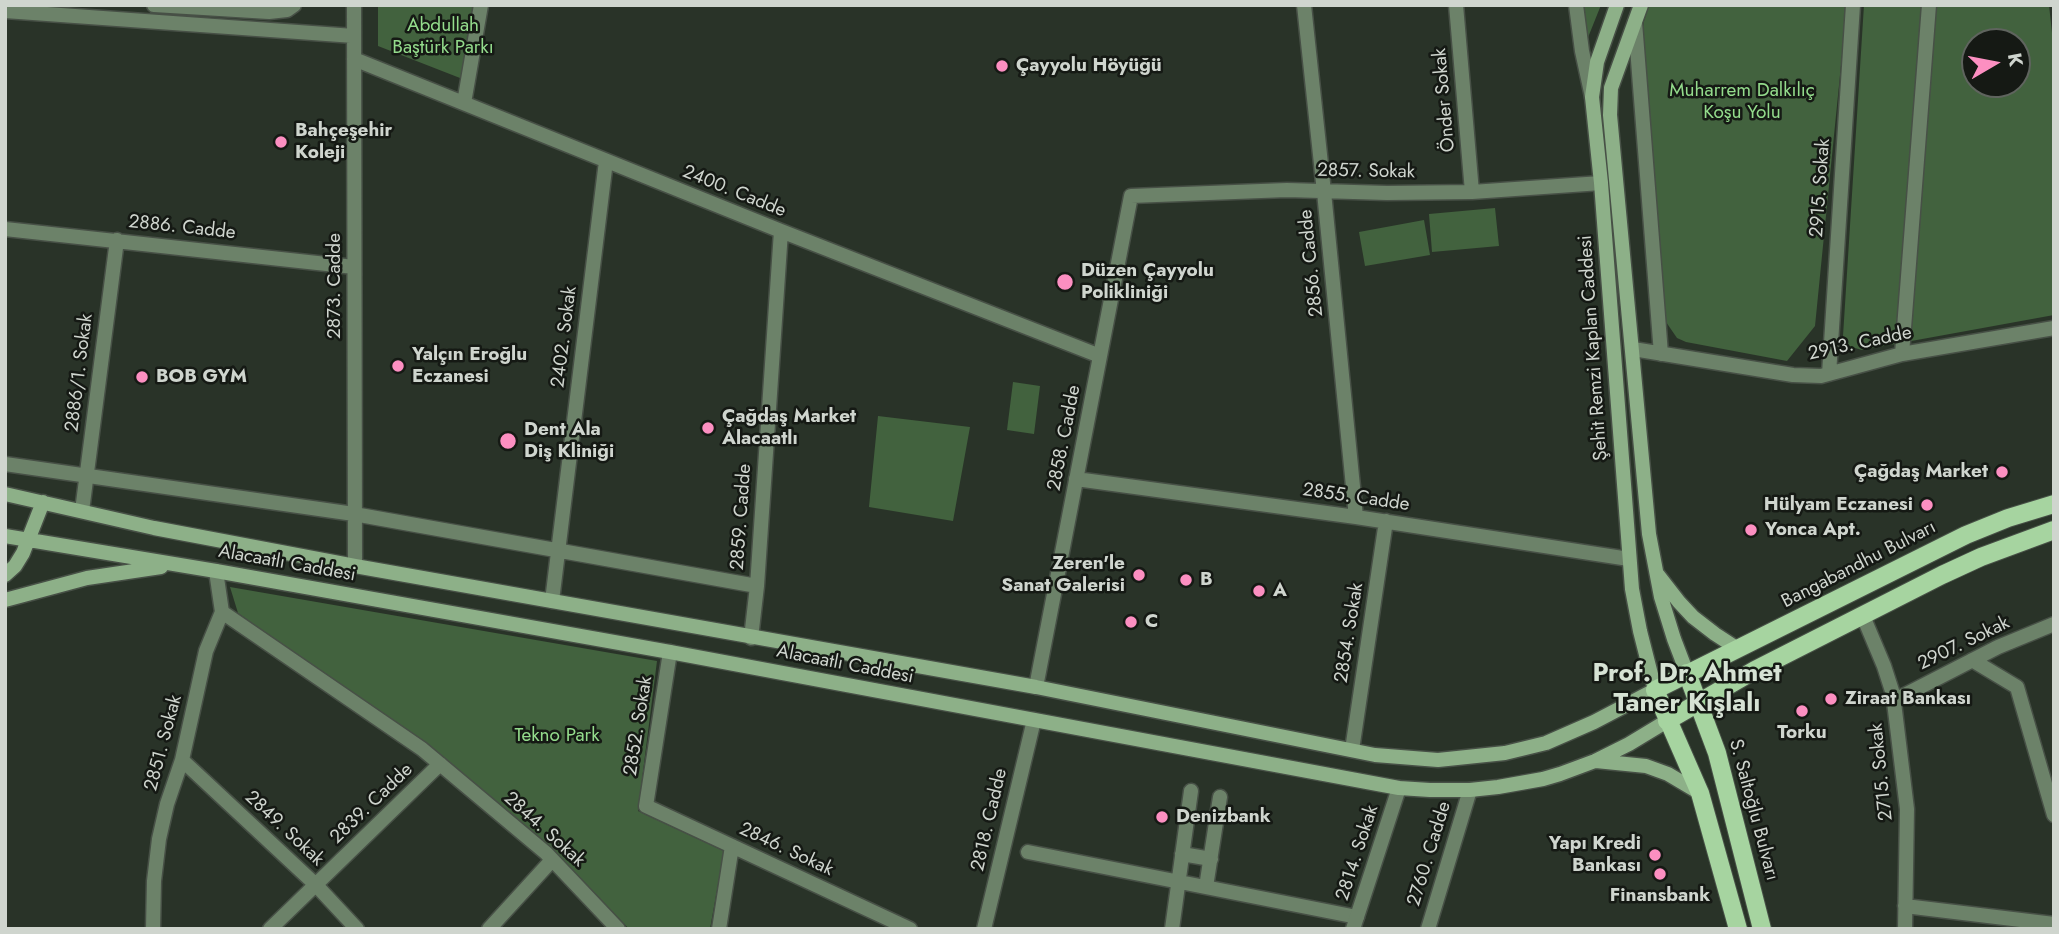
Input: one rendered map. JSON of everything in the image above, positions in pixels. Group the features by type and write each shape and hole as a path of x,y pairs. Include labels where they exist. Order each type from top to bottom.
{"main road":[{"name":"Şehit Remzi Kaplan Caddesi","path":"1617,5 1597,62 1592,97 1601,183 1629,559 1638,624 1655,690"},
{"name":"Şehit Remzi Kaplan Caddesi","path":"1641,5 1615,74 1609,101 1650,534 1655,570 1667,619 1687,673"},
{"name":"Alacaatlı Caddesi","path":"5,495 154,528 751,638 1036,687 1375,755 1438,760 1505,753 1546,743 1655,690"},
{"path":"5,575 15,566 29,541 43,502"},
{"name":"Bangabandhu Bulvarı","path":"1655,690 1966,535 2054,504"},
{"path":"1667,721 1755,670 1981,557 2054,530"},
{"name":"Alacaatlı Caddesi","path":"5,536 216,570 670,652 1399,788 1470,790 1535,781 1595,761 1667,721"},
{"path":"5,600 87,578 176,564"},
{"path":"1655,570 1693,617 1738,649"},
{"name":"S. Saltoğlu Bulvarı","path":"1687,673 1717,753 1762,929"},
{"path":"1655,690 1700,793 1738,929"},
{"path":"1595,761 1646,766 1700,793"}],"street":[{"path":"154,5 269,12 286,10 295,5"},
{"name":"2873. Cadde","path":"354,5 355,566"},
{"path":"464,103 481,5"},
{"name":"2856. Cadde","path":"1304,5 1356,517"},
{"name":"Önder Sokak","path":"1456,5 1472,192"},
{"path":"1576,5 1592,97"},
{"name":"2915. Sokak","path":"1829,374 1853,5"},
{"path":"1902,354 1929,5"},
{"path":"5,11 354,36"},
{"path":"1635,22 1661,354"},
{"name":"2400. Cadde","path":"354,60 1100,356"},
{"name":"2402. Sokak","path":"552,601 606,161"},
{"name":"2857. Sokak","path":"1131,196 1267,190 1472,192 1601,183"},
{"name":"2858. Cadde","path":"1036,687 1131,196"},
{"name":"2886. Cadde","path":"5,229 354,267"},
{"name":"2859. Cadde","path":"751,638 757,586 781,231"},
{"name":"2886/1. Sokak","path":"82,511 117,240"},
{"name":"2913. Cadde","path":"1633,349 1793,375 1829,374 1902,354 2054,328"},
{"path":"5,464 354,513 757,586"},
{"name":"2855. Cadde","path":"1076,480 1356,517 1629,559"},
{"name":"2854. Sokak","path":"1352,751 1386,522"},
{"path":"216,570 222,612 440,764"},
{"name":"2851. Sokak","path":"153,929 154,881 159,839 167,804 182,760 206,651 222,612"},
{"name":"2715. Sokak","path":"1863,616 1888,675 1893,701 1907,808 1905,929"},
{"name":"2907. Sokak","path":"1893,701 1972,660 2054,624"},
{"name":"2852. Sokak","path":"646,806 670,652"},
{"path":"1972,660 2017,687 2054,815"},
{"name":"2818. Cadde","path":"984,929 1034,720"},
{"name":"2849. Sokak","path":"182,760 316,885 357,929"},
{"name":"2844. Sokak","path":"440,764 552,860 618,929"},
{"name":"2839. Cadde","path":"270,929 440,764"},
{"name":"2814. Sokak","path":"1355,923 1399,788"},
{"name":"2760. Cadde","path":"1428,929 1470,790"},
{"path":"1172,929 1191,791"},
{"path":"1206,887 1220,797"},
{"name":"2846. Sokak","path":"646,806 910,929"},
{"path":"719,929 732,846"},
{"path":"1028,852 1206,887 1355,923"},
{"path":"1182,854 1211,859"},
{"path":"489,929 552,860"},
{"path":"1905,906 2054,924"}],"green space":[{"name":"Abdullah Baştürk Parkı","path":"378,5 481,5 471,69 460,78 378,46"},
{"path":"1581,5 1601,5 1585,45"},
{"name":"Muharrem Dalkılıç Koşu Yolu","path":"1649,5 1847,5 1815,326 1787,361 1686,342 1677,338 1666,322 1642,32"},
{"path":"1864,5 2049,5 2054,51 2054,315 1862,350 1848,346 1843,336"},
{"path":"1495,208 1499,246 1432,252 1429,214"},
{"path":"1424,220 1430,255 1365,266 1359,232"},
{"path":"1013,382 1040,386 1034,434 1007,430"},
{"path":"878,416 970,427 953,521 869,507"},
{"name":"Tekno Park","path":"230,587 657,661 638,811 724,851 710,929 629,929 571,868 444,758 238,613"}],"place":[{"name":"Çayyolu Höyüğü","path":"1002,66"},
{"name":"Bahçeşehir Koleji","path":"281,142"},
{"name":"Düzen Çayyolu Polikliniği","path":"1065,282"},
{"name":"Yalçın Eroğlu Eczanesi","path":"398,366"},
{"name":"BOB GYM","path":"142,377"},
{"name":"Çağdaş Market Alacaatlı","path":"708,428"},
{"name":"Dent Ala Diş Kliniği","path":"508,441"},
{"name":"Çağdaş Market","path":"2002,472"},
{"name":"Hülyam Eczanesi","path":"1927,505"},
{"name":"Yonca Apt.","path":"1751,530"},
{"name":"Zeren'le Sanat Galerisi","path":"1139,575"},
{"name":"B","path":"1186,580"},
{"name":"A","path":"1259,591"},
{"name":"C","path":"1131,622"},
{"name":"Ziraat Bankası","path":"1831,699"},
{"name":"Torku","path":"1802,711"},
{"name":"Denizbank","path":"1162,817"},
{"name":"Yapı Kredi Bankası","path":"1655,855"},
{"name":"Finansbank","path":"1660,874"}],"district":[{"name":"Prof. Dr. Ahmet Taner Kışlalı","path":"1687,690"}]}
